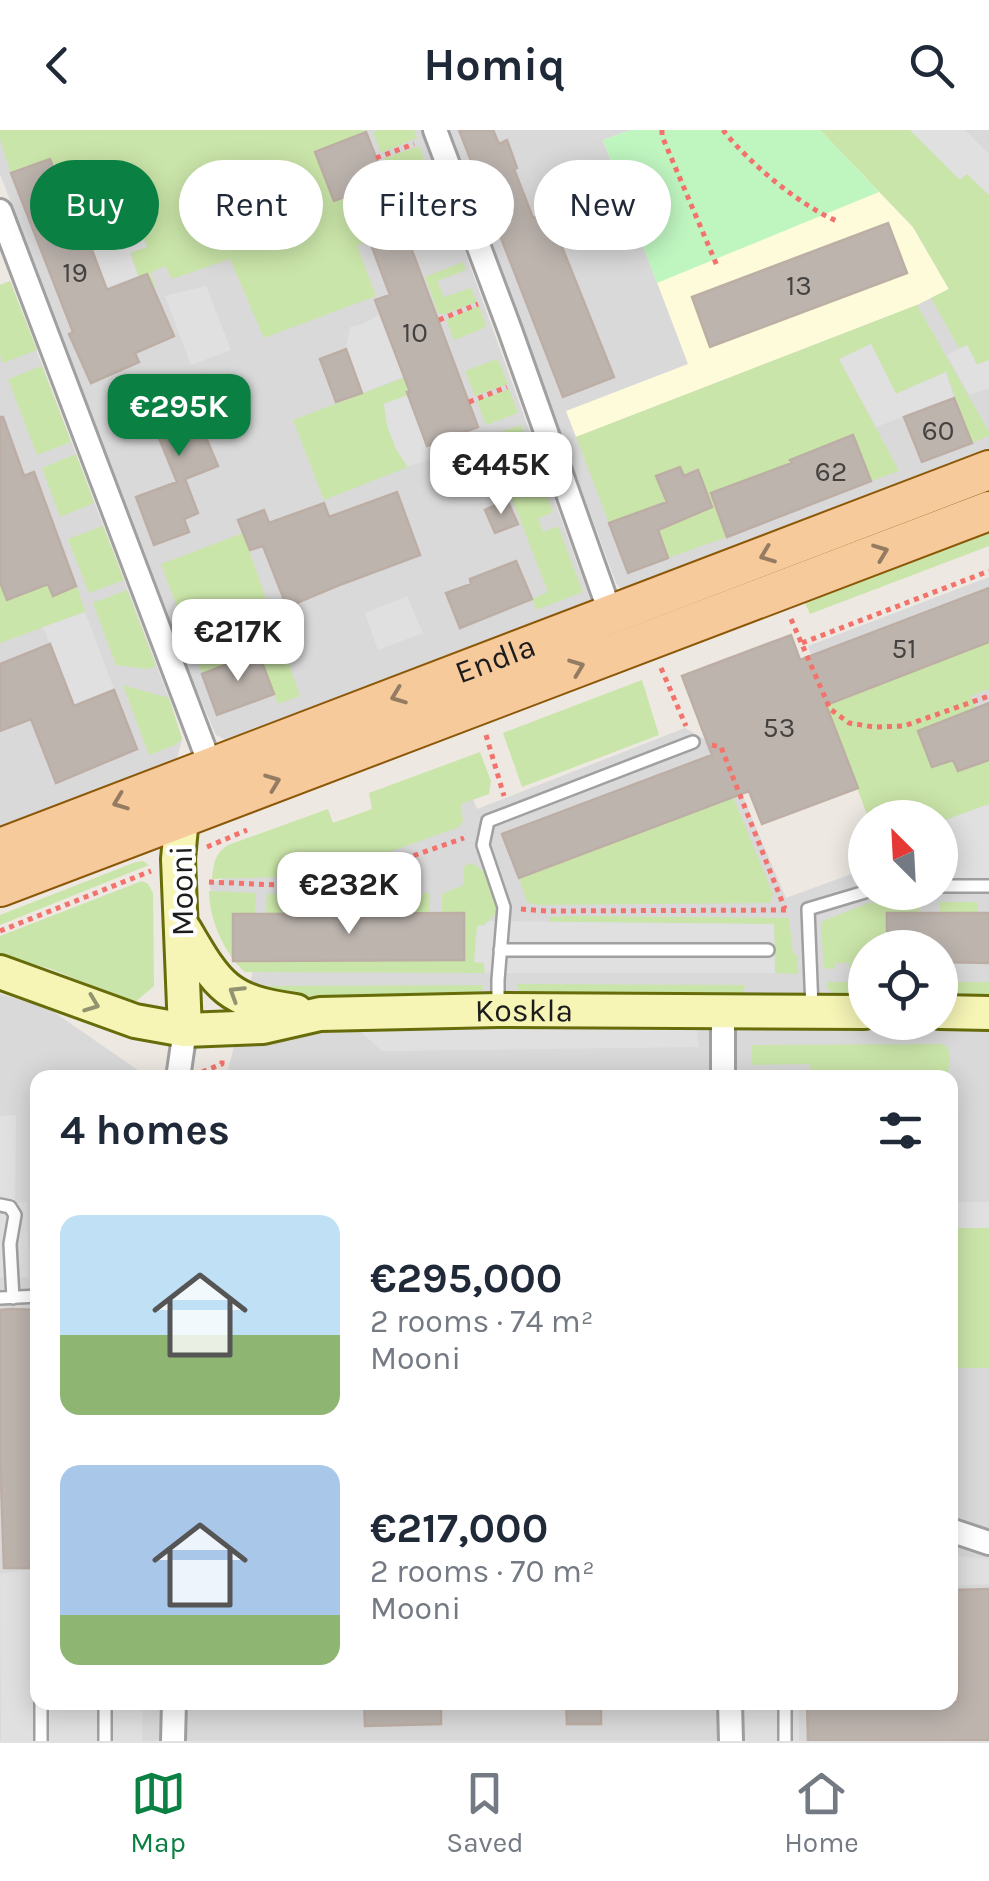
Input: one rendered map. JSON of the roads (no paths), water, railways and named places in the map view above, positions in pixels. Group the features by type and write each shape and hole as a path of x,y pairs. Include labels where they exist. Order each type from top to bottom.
{"main road":[{"name":"Endla","path":"0,848 989,470"},
{"name":"Endla","path":"0,887 989,511"}],"street":[{"path":"428,135 510,330 611,615"},
{"path":"0,211 212,767"},
{"name":"Mooni","path":"188,1070 178,860 182,818 212,767"},
{"path":"182,925 208,969 226,989 258,1006 320,1014"},
{"name":"Koskla","path":"0,972 135,1021 185,1030 262,1027 320,1014 498,1010 848,1012"},
{"path":"722,1012 723,1070"},
{"path":"958,1012 989,1012"},
{"path":"958,1533 989,1543"},
{"path":"173,1741 174,1710"},
{"path":"730,1710 731,1741"}],"lane":[{"path":"498,1010 504,907 484,845 488,821 694,742"},
{"path":"958,886 989,886"},
{"path":"812,1012 808,909 848,897"},
{"path":"500,950 768,950"},
{"path":"0,1205 10,1207 15,1215 6,1298"},
{"path":"41,1710 41,1741"},
{"path":"105,1710 105,1741"},
{"path":"785,1710 786,1741"}]}
